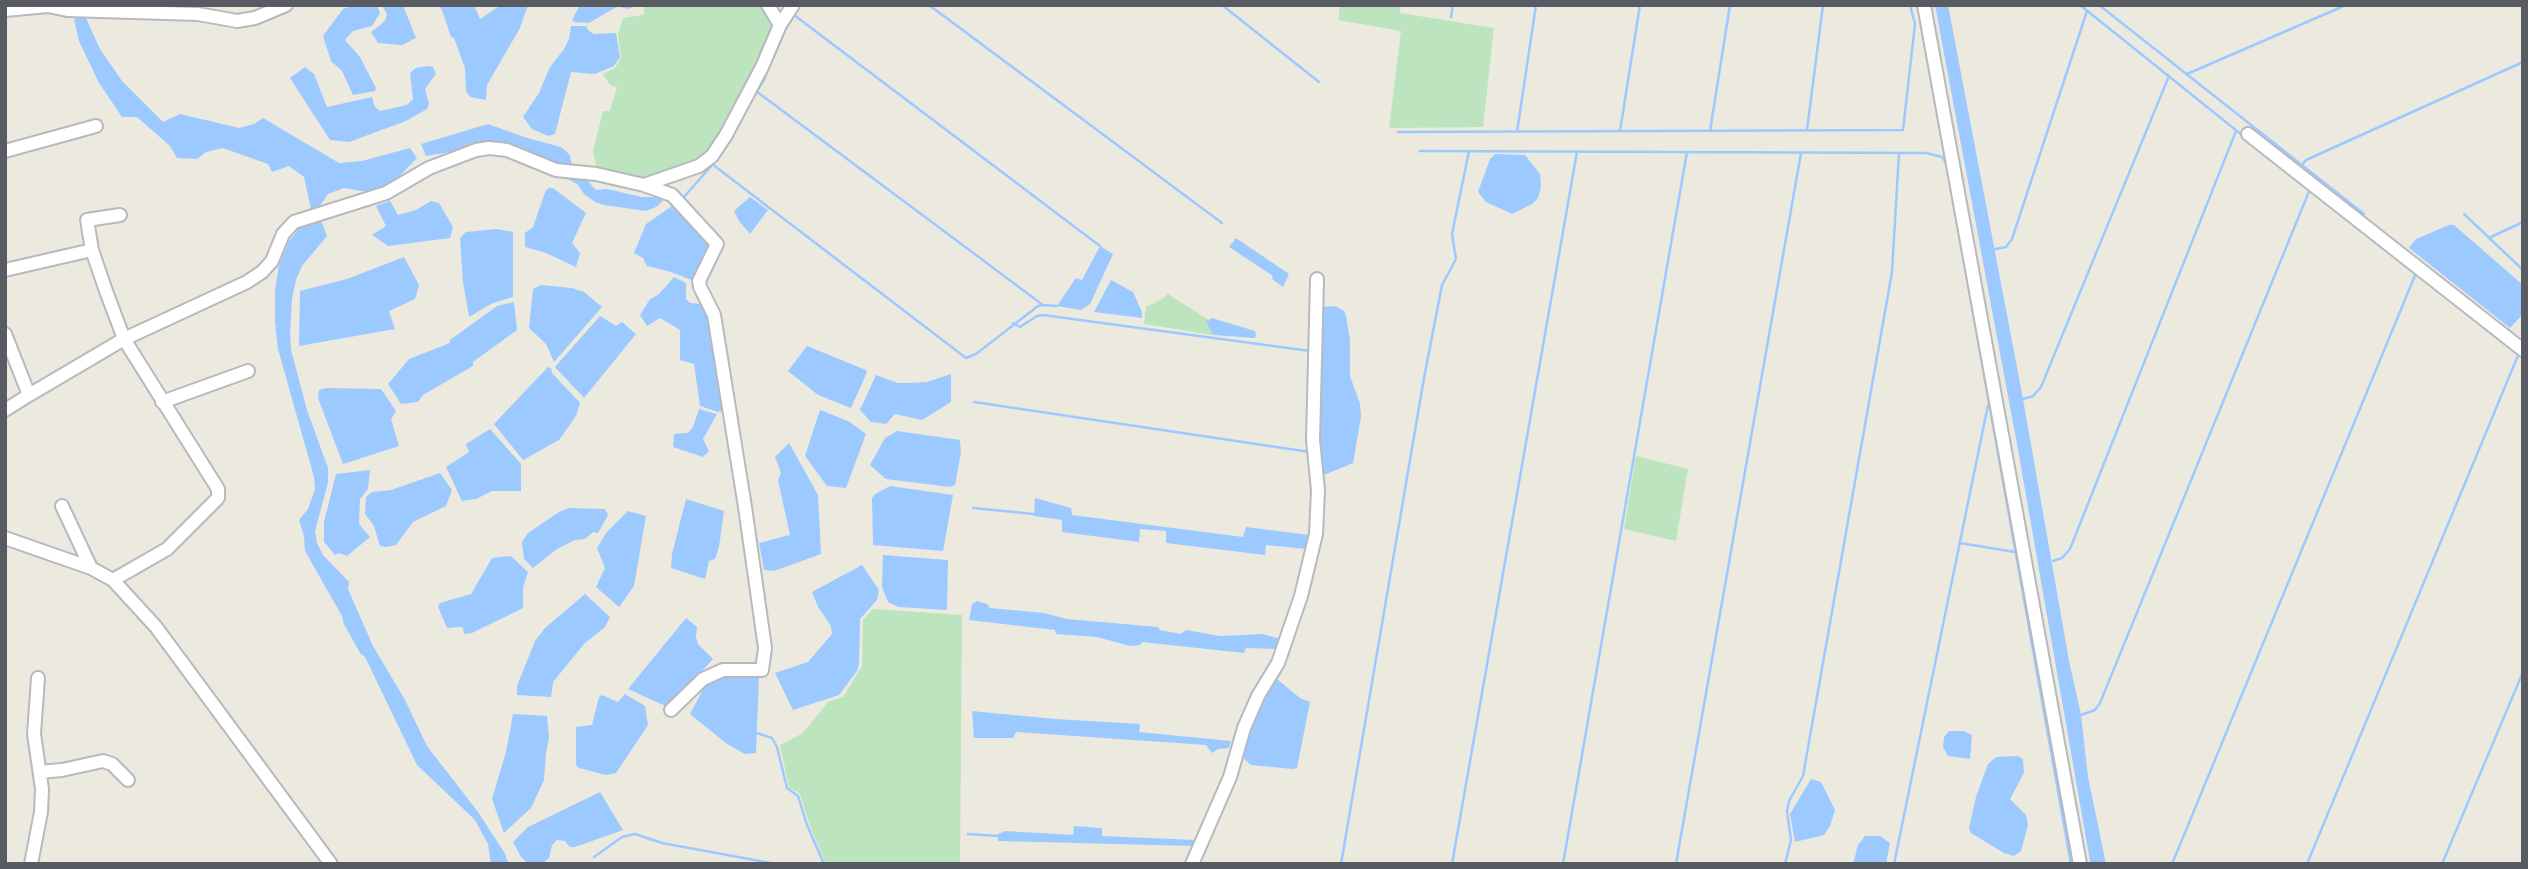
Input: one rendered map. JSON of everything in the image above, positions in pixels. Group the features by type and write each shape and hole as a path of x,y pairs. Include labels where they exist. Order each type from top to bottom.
{"street":[{"path":"5,10 48,6 67,10 198,14 237,21 256,18 286,5"},
{"path":"768,5 780,25"},
{"path":"643,185 699,166 712,156 760,72 780,25 793,5"},
{"path":"1924,5 2080,864"},
{"path":"5,151 96,126"},
{"path":"2248,134 2523,350"},
{"path":"5,410 124,339 247,282 272,261 284,234 294,222 393,190 429,168 461,154 489,148 507,150 556,170 596,174 667,192 677,199 717,244 699,281 714,315 765,648 762,670 723,670 703,679 671,710"},
{"path":"113,580 167,550 218,498 218,489 124,339 92,250 87,220 120,215"},
{"path":"5,270 92,250"},
{"path":"1192,864 1230,777 1244,728 1258,696 1278,663 1301,596 1316,534 1318,490 1313,440 1317,279"},
{"path":"5,334 29,395"},
{"path":"162,402 248,371"},
{"path":"62,506 91,568"},
{"path":"5,538 91,568 113,580 156,627 331,864"},
{"path":"31,864 41,812 42,789 34,734 38,678"},
{"path":"40,772 103,761 112,764 128,780"}],"green space":[{"path":"644,5 766,5 773,24 772,37 710,155 650,182 597,171 593,151 603,111 610,111 617,87 610,85 603,74 615,68 621,58 618,34 623,18 644,15"},
{"path":"1340,5 1400,5 1400,13 1494,28 1483,127 1389,128 1401,31 1338,20"},
{"path":"1168,294 1209,320 1206,323 1213,335 1144,324 1146,307"},
{"path":"1636,456 1688,469 1676,541 1624,529"},
{"path":"873,609 962,615 960,864 826,864 800,794 789,787 780,745 803,733 828,702 843,697 862,666 863,620"}],"water":[{"path":"356,5 377,6 380,13 372,26 353,31 345,40 360,57 376,88 375,91 353,95 342,71 331,61 323,36 343,9"},
{"path":"382,5 405,5 416,38 402,45 378,43 371,32 385,21 387,14"},
{"path":"438,5 474,5 480,19 501,5 528,5 520,28 487,85 486,100 470,97 466,91 465,68"},
{"path":"580,5 641,5 627,9 618,6 589,23 574,22 572,20"},
{"path":"1935,5 1948,5 2023,399 2081,715 2088,777 2106,864 2090,864 2017,444"},
{"path":"85,16 100,49 122,81 163,122 180,114 239,128 263,118 339,163 362,161 410,148 417,158 394,182 367,192 344,188 328,194 317,210 311,209 304,177 289,166 272,172 268,164 223,148 206,152 197,159 177,158 170,146 137,117 122,117 99,83 79,41 74,19"},
{"path":"571,26 586,26 594,34 616,33 620,57 614,66 595,74 571,72 555,134 548,136 532,129 523,117 539,93 550,67 564,49"},
{"path":"305,67 314,74 327,107 372,97 375,107 380,111 407,105 413,99 410,73 416,68 433,67 436,74 425,89 429,104 427,109 406,121 349,142 330,140 290,78"},
{"path":"488,124 561,147 570,155 572,167 558,165 523,148 504,143 475,143 450,152 426,156 421,144"},
{"path":"1495,154 1525,155 1540,174 1538,198 1512,214 1486,202 1478,192 1490,159"},
{"path":"569,175 585,178 596,190 607,189 642,197 667,197 656,207 646,211 604,205 584,194 577,184 568,179"},
{"path":"549,188 553,188 586,213 572,243 580,253 576,267 525,247 525,233 533,227"},
{"path":"750,197 768,210 750,234 734,211"},
{"path":"390,201 398,215 416,210 431,201 439,203 453,227 450,238 388,246 372,235 386,226 376,206"},
{"path":"675,204 711,241 699,272 691,280 647,266 643,258 634,253 646,224"},
{"path":"319,220 327,236 302,266 296,280 290,334 291,350 307,410 328,468 328,483 315,531 317,543 323,555 349,582 348,589 373,646 404,698 427,746 478,812 509,864 491,864 488,844 475,820 417,765 365,657 360,653 305,551 299,520 308,509 315,489 314,477 278,349 275,290 279,265 289,241 300,227"},
{"path":"2454,225 2523,285 2523,314 2510,328 2409,248 2416,239"},
{"path":"497,229 513,232 513,297 493,303 469,317 460,238 466,232"},
{"path":"1236,238 1289,274 1283,287 1272,279 1273,276 1229,247"},
{"path":"1100,246 1113,254 1090,304 1081,310 1057,306 1076,278 1082,280"},
{"path":"404,257 419,285 415,299 389,311 395,329 299,346 300,291 347,279"},
{"path":"674,277 686,283 686,299 690,303 702,304 709,313 724,410 718,412 700,406 694,364 680,360 680,330 660,318 647,326 640,315 650,299 658,295"},
{"path":"1111,280 1133,292 1142,318 1094,312"},
{"path":"541,285 584,292 602,307 554,362 546,344 529,328 533,289"},
{"path":"514,302 517,330 473,362 473,366 423,395 418,402 401,404 388,384 409,359 450,343 450,340 497,306"},
{"path":"1335,306 1344,311 1346,316 1350,340 1350,376 1360,404 1361,417 1353,463 1324,475 1318,459 1320,312 1323,307"},
{"path":"600,316 616,326 622,322 636,334 584,398 555,367"},
{"path":"1212,318 1255,331 1255,338 1213,335 1206,322"},
{"path":"807,346 866,370 851,408 818,395 788,371"},
{"path":"548,367 580,403 576,416 559,440 523,460 494,424"},
{"path":"951,374 951,402 922,420 895,414 886,424 871,422 860,410 876,375 898,383 910,383 927,382"},
{"path":"381,389 396,411 391,419 399,446 343,464 318,398 319,390"},
{"path":"699,409 717,414 703,439 709,451 703,457 673,447 674,434 688,433"},
{"path":"820,410 848,421 866,434 846,488 827,486 805,456"},
{"path":"490,429 521,464 521,491 492,491 476,499 462,501 446,467 469,452 466,444"},
{"path":"897,431 960,440 961,452 955,485 950,487 886,479 870,465 885,438"},
{"path":"789,443 818,495 821,554 774,571 764,570 759,543 790,535 778,480 781,473 775,457"},
{"path":"370,470 368,489 360,499 359,524 370,537 347,556 339,553 335,555 324,542 324,522 336,474"},
{"path":"440,473 452,490 446,506 413,522 396,545 380,546 374,526 365,514 366,497 372,492 391,490"},
{"path":"890,486 953,495 943,551 873,545 872,498"},
{"path":"1035,498 1071,508 1072,515 1243,537 1246,527 1309,535 1307,549 1266,545 1265,555 1166,543 1166,531 1140,529 1139,542 1062,532 1062,520 1034,516"},
{"path":"686,499 724,511 719,547 715,559 709,561 705,579 671,568"},
{"path":"569,508 605,509 608,515 598,533 593,532 585,539 575,540 557,549 533,568 524,559 522,542 528,533"},
{"path":"628,511 646,516 634,586 619,607 596,587 605,568 597,548 606,533"},
{"path":"883,555 948,560 947,610 899,607 888,602 882,587"},
{"path":"511,556 528,572 523,588 523,608 472,633 464,634 463,628 460,627 447,628 438,607 440,603 471,594 492,558"},
{"path":"862,565 879,590 877,600 860,619 857,671 839,695 793,710 775,673 808,662 832,634 831,626 812,592"},
{"path":"585,594 610,617 605,627 585,643 553,682 551,697 517,695 517,686 535,641 545,628"},
{"path":"977,601 990,608 1044,613 1067,619 1158,627 1160,630 1181,634 1186,630 1220,636 1263,634 1280,639 1277,649 1246,648 1244,653 1142,642 1140,645 1130,646 1097,637 1056,634 1055,630 969,620 972,604"},
{"path":"686,618 697,627 698,644 713,659 696,682 670,708 628,689"},
{"path":"722,674 759,676 756,753 745,754 727,744 690,714 707,682"},
{"path":"1277,679 1300,698 1310,702 1297,768 1292,769 1251,765 1242,757 1240,751 1262,698"},
{"path":"625,694 645,706 648,725 616,773 606,775 579,768 576,765 576,727 592,725 599,697 602,695 618,702"},
{"path":"972,711 1140,724 1139,732 1231,741 1229,748 1218,749 1212,753 1206,745 1016,732 1013,738 974,738"},
{"path":"513,714 547,716 549,737 544,780 531,808 504,833 492,799 506,752"},
{"path":"1949,731 1963,731 1972,735 1970,759 1948,756 1943,747 1944,737"},
{"path":"2017,756 2023,759 2024,773 2010,799 2026,815 2028,825 2021,851 2014,856 1971,833 1969,828 1976,797 1988,764 1996,757"},
{"path":"1811,779 1821,782 1835,810 1824,835 1795,842 1790,814"},
{"path":"600,792 623,830 575,847 557,840 552,845 549,858 542,864 529,864 521,857 513,842 528,827"},
{"path":"1074,826 1102,828 1102,836 1195,840 1194,846 998,841 998,834 1005,831 1073,835"},
{"path":"1865,836 1880,836 1890,843 1886,864 1853,864 1858,845"}],"waterway":[{"path":"782,35 800,5"},
{"path":"929,5 1222,223"},
{"path":"1222,5 1319,82"},
{"path":"1451,17 1453,5"},
{"path":"1517,132 1536,5"},
{"path":"1620,131 1640,5"},
{"path":"1710,131 1730,5"},
{"path":"1807,130 1823,5"},
{"path":"1398,132 1903,130 1915,24 1910,5"},
{"path":"2080,5 2242,135"},
{"path":"2099,5 2364,214"},
{"path":"2187,74 2346,5"},
{"path":"1995,249 2006,247 2012,239 2087,11"},
{"path":"794,15 1100,246"},
{"path":"2302,165 2306,160 2523,62"},
{"path":"752,98 764,80 770,64"},
{"path":"2023,399 2033,396 2041,387 2169,76"},
{"path":"712,164 966,358 976,354 1038,306 1043,305 756,91"},
{"path":"2053,561 2062,558 2070,549 2236,131"},
{"path":"1420,151 1926,153 1942,157 1947,164"},
{"path":"1341,864 1424,378 1442,285 1456,259 1452,234 1469,151"},
{"path":"1452,864 1577,152"},
{"path":"1563,864 1687,152"},
{"path":"1676,864 1801,153"},
{"path":"1785,864 1791,840 1787,811 1789,801 1803,776 1892,272 1899,153"},
{"path":"683,198 713,164"},
{"path":"680,180 687,176"},
{"path":"1951,188 2071,864"},
{"path":"2081,715 2095,710 2100,703 2310,189"},
{"path":"2464,214 2523,270"},
{"path":"2491,237 2523,222"},
{"path":"2172,864 2416,273"},
{"path":"1043,305 1057,306"},
{"path":"1013,323 1020,327 1043,315 1310,351"},
{"path":"2307,864 2519,353"},
{"path":"974,402 1310,452"},
{"path":"1894,864 1988,405"},
{"path":"973,508 1034,514"},
{"path":"1960,543 2015,552"},
{"path":"2442,864 2523,672"},
{"path":"757,733 772,738 777,747 787,788 798,796 824,864"},
{"path":"594,857 622,837 635,834 662,843 776,864"},
{"path":"968,834 998,836"}]}
